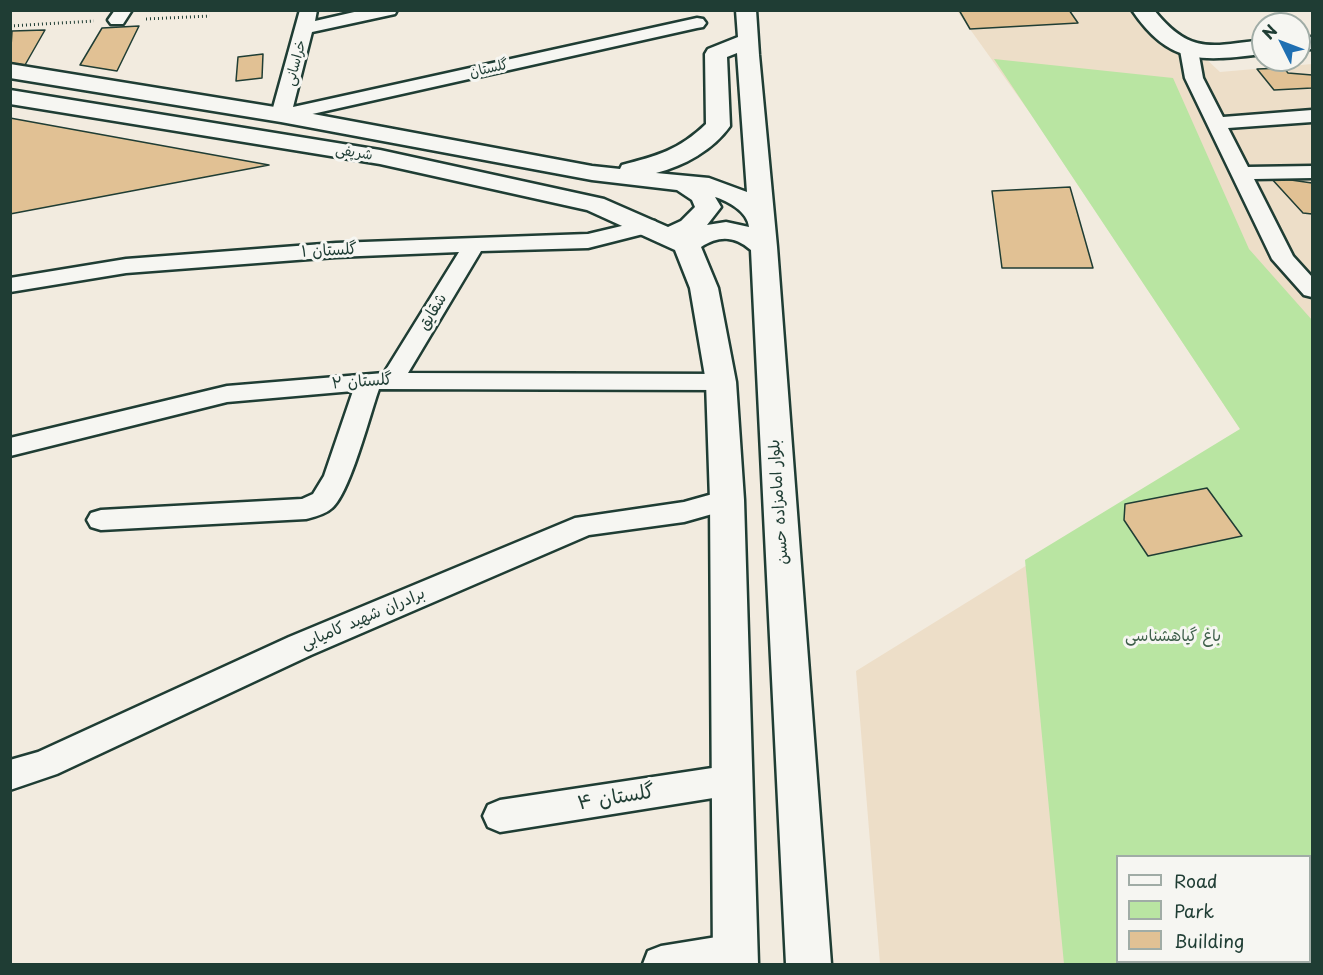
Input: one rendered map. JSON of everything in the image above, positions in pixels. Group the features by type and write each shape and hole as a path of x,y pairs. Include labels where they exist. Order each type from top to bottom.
{"main road":[{"name":"بلوار امامزاده حسن","path":"746,10 809,964"},
{"path":"1142,10 1167,39 1189,50 1217,52 1251,48"},
{"path":"592,173 640,169 677,158 700,145 718,126 716,54 749,40"},
{"name":"شریفی","path":"10,71 281,115 592,173"},
{"name":"شریفی","path":"10,97 380,157 595,204 666,235"},
{"path":"592,173 709,186 732,194 747,204 762,233 753,237 740,232 723,230 698,237 666,235"},
{"path":"666,235 679,233 700,220 708,207 702,196 684,183"},
{"path":"666,235 704,288 721,382 727,500 735,958"}],"street":[{"path":"307,19 389,10"},
{"name":"خراسانی","path":"281,115 307,19"},
{"name":"گلستان","path":"281,115 697,23"},
{"path":"1189,50 1194,78 1283,259 1312,290"},
{"path":"1217,123 1312,116"},
{"path":"1241,173 1312,171"},
{"name":"گلستان ۱","path":"10,285 126,266 336,250 588,242 666,235"},
{"name":"شقایق","path":"101,520 306,509 323,501 337,476 381,380 474,245"},
{"name":"گلستان ۲","path":"10,447 226,394 381,380 721,382"},
{"name":"برادران شهید کامیابی","path":"10,775 45,764 300,646 585,525 684,512 727,500"},
{"name":"گلستان ۴","path":"500,816 732,780"},
{"path":"661,964 735,958"}],"shaded area":[{"name":"باغ گیاهشناسی","path":"957,11 1155,11 1220,72 1251,69 1251,72 1311,72 1312,64 1312,964 880,964 856,671 1242,432 1035,120"}],"green space":[{"name":"باغ گیاهشناسی","path":"994,59 1173,78 1249,249 1312,320 1312,964 1064,964 1025,560 1240,429"}],"building":[{"path":"959,10 1069,10 1078,23 970,29"},
{"path":"139,26 117,71 80,65 102,28"},
{"path":"45,30 25,65 10,63 12,31"},
{"path":"263,54 262,78 236,81 238,57"},
{"path":"1259,72 1312,75 1312,88 1274,90"},
{"path":"10,118 269,165 10,214"},
{"path":"1270,177 1312,183 1312,214 1303,213"},
{"path":"1070,187 1093,268 1002,268 992,191"},
{"path":"1207,488 1242,536 1148,556 1124,520 1125,504"}]}
